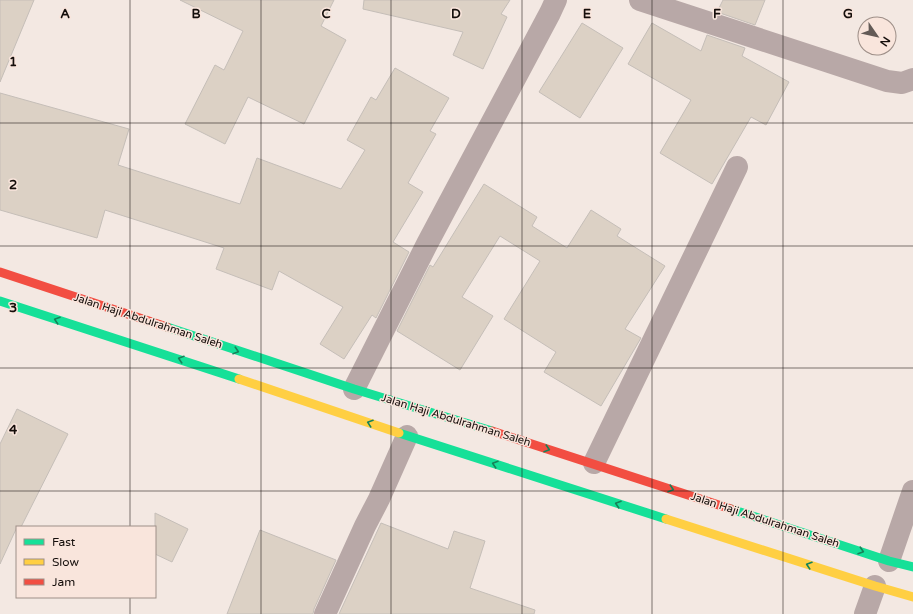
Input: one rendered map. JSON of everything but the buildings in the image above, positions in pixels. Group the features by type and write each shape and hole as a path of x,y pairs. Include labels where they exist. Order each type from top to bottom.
{"highway":[{"name":"Jalan Haji Abdulrahman Saleh","path":"0,272 354,390 472,424 889,561 913,567"},
{"path":"0,301 195,364 407,436 913,597"}],"street":[{"path":"354,390 427,244 556,0"},
{"path":"640,0 681,6 887,81 902,83 913,80"},
{"path":"594,464 738,167"},
{"path":"325,614 364,526 379,499 407,436"},
{"path":"889,561 913,491"},
{"path":"865,614 875,586"}],"traffic: fast":[{"path":"0,301 239,379"},
{"path":"167,327 354,389 492,431"},
{"path":"399,433 666,519"},
{"path":"731,509 889,561 913,567"}],"traffic: slow":[{"path":"239,379 399,433"},
{"path":"666,519 913,597"}],"traffic: jam":[{"path":"0,272 167,327"},
{"path":"492,431 731,509"}]}
